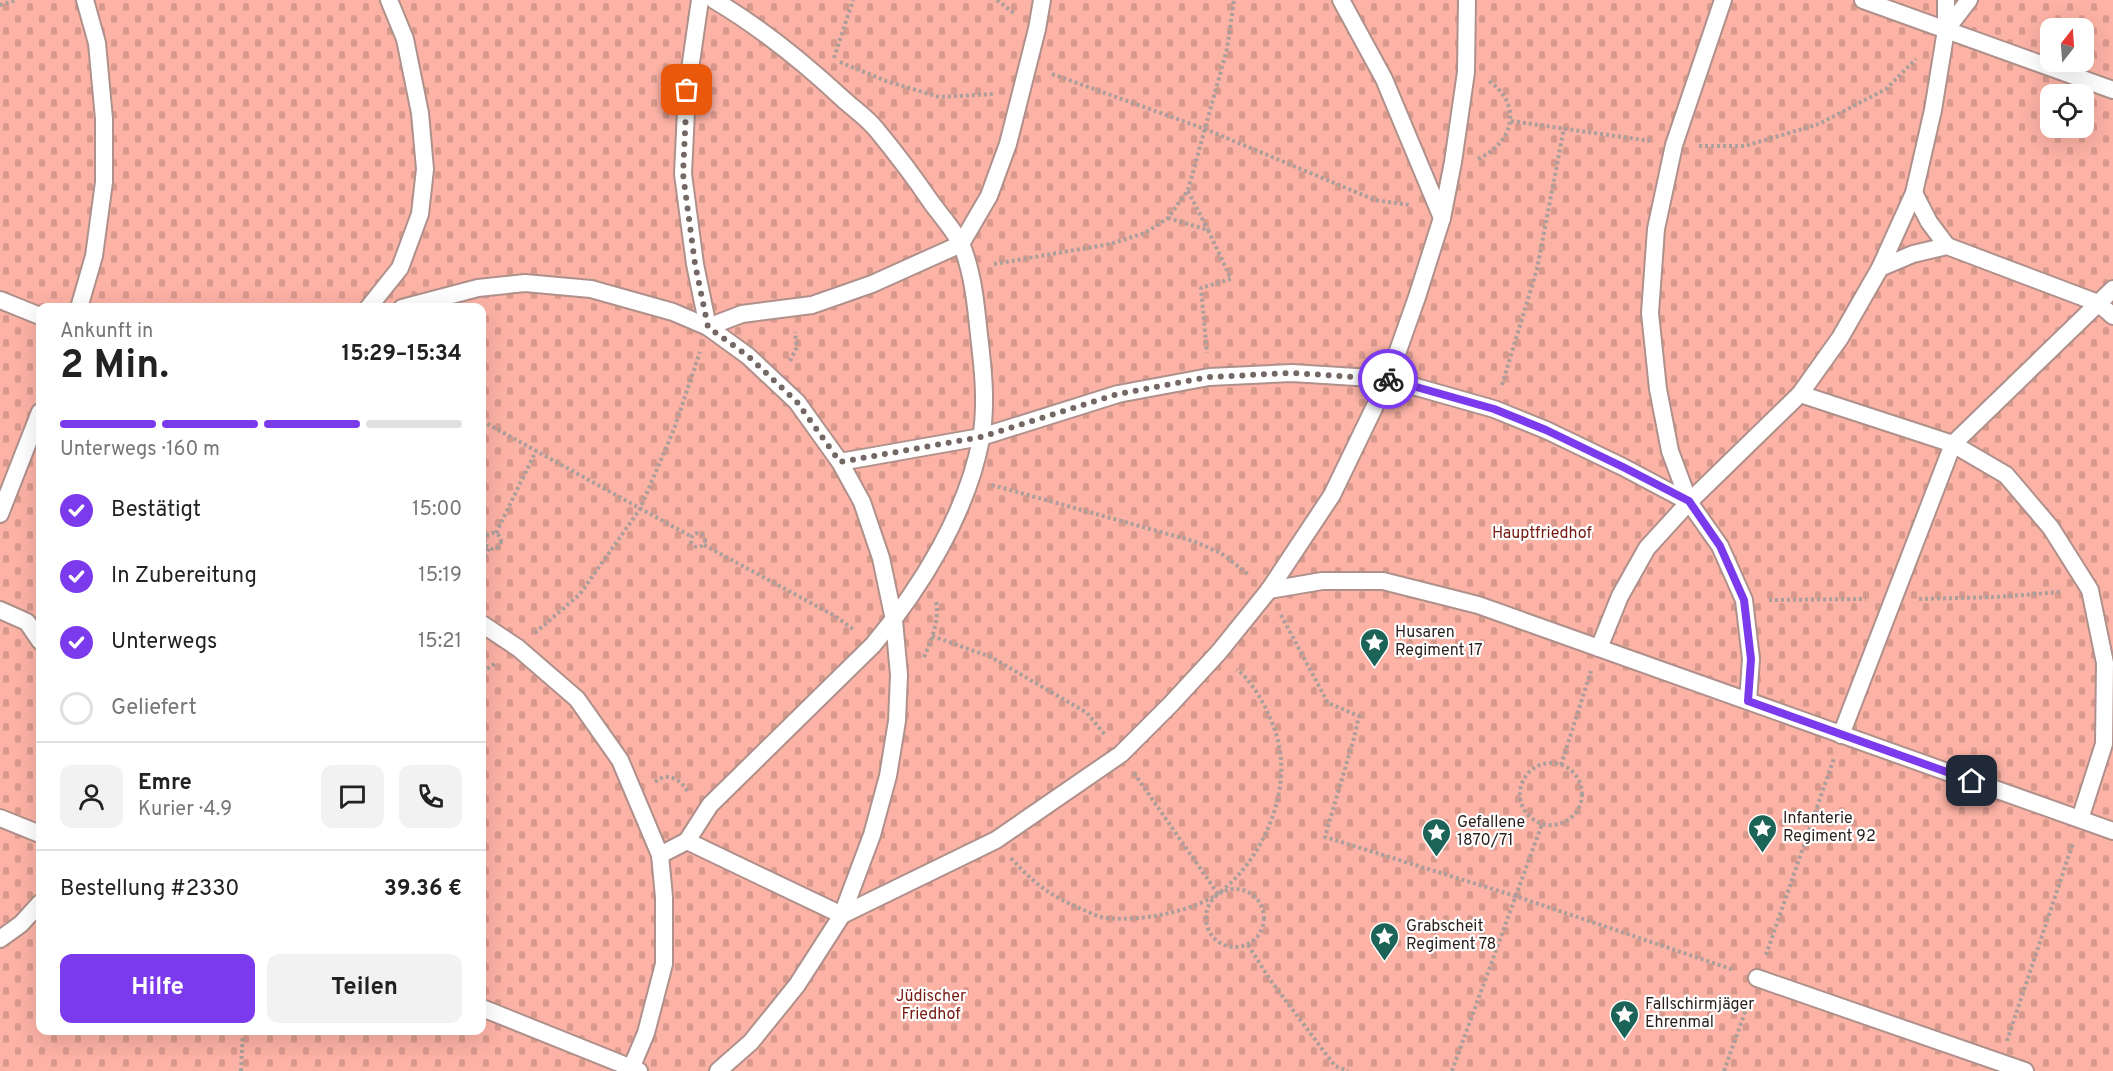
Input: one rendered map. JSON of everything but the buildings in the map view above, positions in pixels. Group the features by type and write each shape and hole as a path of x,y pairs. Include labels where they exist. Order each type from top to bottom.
{"lane":[{"path":"80,303 94,256 104,182 104,119 98,54 85,0"},
{"path":"372,303 400,268 420,214 425,169 420,113 405,39 389,0"},
{"path":"700,0 687,90 683,174 695,264 708,327"},
{"path":"660,855 687,841 710,805 873,645 894,620 946,538 971,479 981,437 984,387 978,320 970,268 961,244 875,128 808,68 736,13 714,0"},
{"path":"708,327 742,314 812,305 873,284 961,244 988,196 1008,144 1029,66 1042,0"},
{"path":"1341,0 1384,79 1442,218"},
{"path":"842,915 996,840 1121,754 1219,652 1269,590 1332,495 1388,379 1442,218 1466,72 1467,0"},
{"path":"1723,0 1674,145 1656,229 1650,313 1658,389 1670,451 1689,501 1720,546 1744,600 1751,659 1748,701"},
{"path":"1863,0 2113,90"},
{"path":"1599,648 1620,596 1647,548 1689,501 1754,441 1800,394 1840,338 1880,268 1914,193 1933,110 1946,30 1946,0"},
{"path":"1946,30 1969,0"},
{"path":"1914,193 1929,222 1947,246 2098,303 2113,316"},
{"path":"1880,268 1913,254 1947,246"},
{"path":"421,303 478,288 525,284 591,289 673,312 708,327 748,356 797,402 840,462 862,502 881,558 894,620 899,675 897,721 888,776 872,835 842,915 797,985 751,1042 718,1071"},
{"path":"1841,735 1953,444 2113,288"},
{"path":"0,300 36,314"},
{"path":"840,462 981,437 1118,394 1209,377 1292,373 1388,379 1494,409 1546,430 1689,501"},
{"path":"1800,394 1953,444 2006,475 2051,528 2090,590 2105,663 2104,744 2080,819"},
{"path":"0,514 36,422"},
{"path":"1269,590 1322,581 1383,581 1478,605 2113,831"},
{"path":"0,610 34,624"},
{"path":"486,627 518,648 577,699 620,760 660,855 664,897 664,964 646,1033 633,1070 486,1010"},
{"path":"0,818 36,832"},
{"path":"687,841 842,915"},
{"path":"0,939 21,924 36,907"},
{"path":"1757,978 2025,1071"}],"path":[{"path":"0,5 16,0"},
{"path":"854,0 834,59 886,81 939,97 1022,92"},
{"path":"970,268 1110,244 1145,233 1168,218 1188,190 1227,49 1234,0"},
{"path":"1511,121 1674,145 1744,146 1819,124 1886,89 1946,30"},
{"path":"1029,66 1205,129 1375,200 1410,205 1433,195"},
{"path":"1453,162 1471,162 1484,156 1498,146 1511,121 1506,98 1498,87 1485,78 1466,72"},
{"path":"1494,409 1537,269 1564,128"},
{"path":"1188,190 1231,279 1201,288 1209,377"},
{"path":"1168,218 1208,230"},
{"path":"766,373 781,370 792,359 797,347 796,335 791,324 774,310"},
{"path":"518,648 580,594 640,509 674,429 708,327"},
{"path":"486,423 692,537"},
{"path":"496,533 536,451"},
{"path":"971,479 1193,541 1221,554 1269,590 1328,703 1359,716 1325,837 1515,896 1757,978"},
{"path":"496,533 502,540 501,545 493,550 486,545 486,537 496,533"},
{"path":"692,537 694,534 702,534 705,537 704,545"},
{"path":"692,537 694,547 704,545 835,616 873,645"},
{"path":"486,554 489,548"},
{"path":"899,675 912,669 924,657 933,636 938,609 934,587 922,575"},
{"path":"933,636 991,657 1087,713 1121,754 1218,894"},
{"path":"996,840 1027,877 1059,900 1104,918 1151,917 1187,908 1218,894 1228,889 1249,892 1263,908 1262,930 1256,939 1238,948 1228,947 1212,937 1205,919 1206,909 1211,900 1218,894 1242,871 1266,834 1279,794 1281,761 1271,716 1247,678 1219,652"},
{"path":"1561,765 1592,669"},
{"path":"1724,1071 1832,763"},
{"path":"1561,765 1572,771 1580,780 1583,792 1581,804 1576,815 1566,822 1554,825 1542,824 1530,818 1523,809 1520,797 1522,784 1527,773 1537,766 1561,765"},
{"path":"634,794 648,788 660,778 672,778 682,783 694,810 701,819"},
{"path":"1452,1071 1542,824"},
{"path":"2000,1063 2072,847"},
{"path":"1248,945 1271,981 1335,1066 1348,1071"},
{"path":"242,1071 243,1035"}],"green space":[{"name":"Hauptfriedhof","path":"0,0 2113,0 2113,1071 0,1071"}],"way so far":[{"path":"687,90 683,174 695,264 708,327 748,356 797,402 840,462 981,437 1118,394 1209,377 1292,373 1388,379"}],"place":[{"name":"Husaren Regiment 17","path":"1374,668"},
{"name":"Infanterie Regiment 92","path":"1762,854"},
{"name":"Gefallene 1870/71","path":"1436,858"},
{"name":"Grabscheit Regiment 78","path":"1385,962"},
{"name":"Fallschirmjäger Ehrenmal","path":"1624,1040"}],"route":[{"path":"1388,379 1494,409 1546,430 1689,501 1720,546 1744,600 1751,659 1748,701 1972,781"}],"park label":[{"name":"Jüdischer Friedhof","path":"931,1006"}]}
